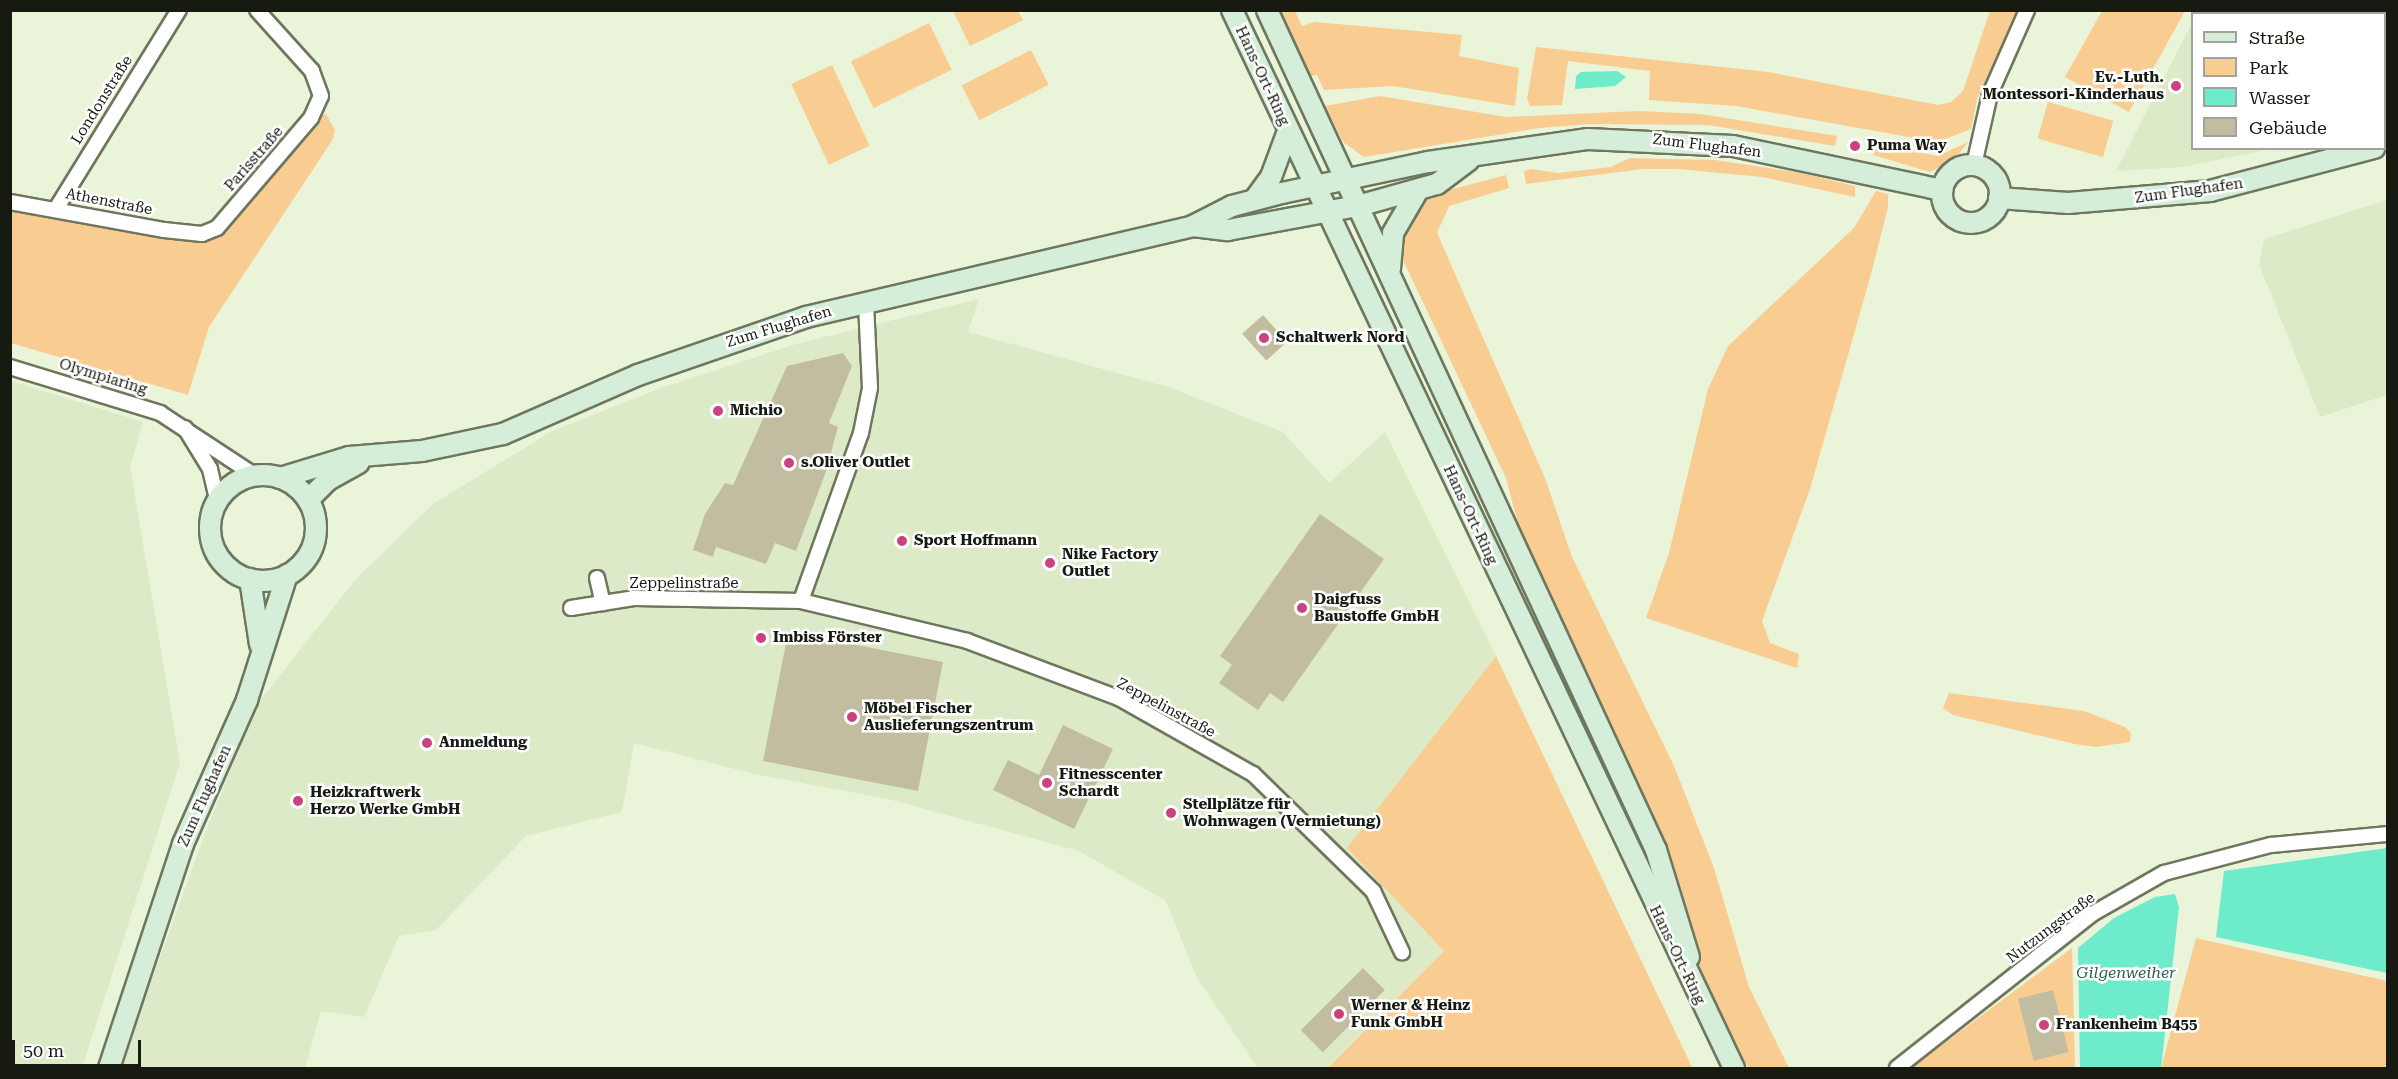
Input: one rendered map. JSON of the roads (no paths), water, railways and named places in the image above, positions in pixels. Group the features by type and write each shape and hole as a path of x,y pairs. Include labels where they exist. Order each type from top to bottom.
{"street":[{"name":"Londonstraße","path":"56,209 179,10"},
{"name":"Parisstraße","path":"202,234 217,228 311,118 321,96 312,71 257,10"},
{"name":"Hans-Ort-Ring","path":"1232,10 1708,1020 1734,1068"},
{"name":"Hans-Ort-Ring","path":"1267,10 1656,850 1708,1020"},
{"path":"1974,165 1990,94 2027,10"},
{"path":"1256,200 1271,177 1288,131"},
{"name":"Zum Flughafen","path":"280,478 349,457 375,456 503,434 682,358 806,317 1193,226 1232,206 1428,162 1469,160 1530,146 1639,138 1733,146 1942,190"},
{"name":"Zum Flughafen","path":"2000,198 2068,203 2210,191 2366,150"},
{"name":"Zum Flughafen","path":"1193,226 1228,230 1358,206 1437,184 1469,160"},
{"path":"1974,165 1990,173 2000,198 1984,219 1965,222 1945,207 1942,190 1957,168 1974,165"},
{"path":"1390,272 1393,233 1418,190"},
{"name":"Athenstraße","path":"10,201 202,234"},
{"path":"801,601 861,433 870,388 866,303"},
{"name":"Olympiaring","path":"10,367 132,402 184,426 254,475"},
{"path":"184,426 210,469 217,500"},
{"name":"Zum Flughafen","path":"308,500 340,472 375,456"},
{"path":"254,475 280,478 308,500 315,522 312,548 287,575 250,579 227,567 212,544 210,520 217,500 240,480 254,475"},
{"name":"Zum Flughafen","path":"109,1068 183,844 233,734 287,575"},
{"path":"597,578 603,603"},
{"name":"Zum Flughafen","path":"250,579 261,653"},
{"name":"Zeppelinstraße","path":"571,608 635,598 801,601 967,641 1119,698 1253,774 1373,891 1402,952"},
{"name":"Nutzungstraße","path":"1897,1068 2092,914 2164,873 2271,845 2388,834"}],"water":[{"path":"1617,71 1626,77 1615,86 1575,89 1576,76 1581,72"},
{"path":"2387,848 2387,973 2216,937 2224,871"},
{"name":"Gilgenweiher","path":"2175,894 2179,907 2161,1068 2080,1068 2078,948 2114,918 2155,897"}],"place":[{"name":"Ev.-Luth. Montessori-Kinderhaus","path":"2176,86"},
{"name":"Puma Way","path":"1855,146"},
{"name":"Schaltwerk Nord","path":"1264,338"},
{"name":"Michio","path":"718,411"},
{"name":"s.Oliver Outlet","path":"789,463"},
{"name":"Sport Hoffmann","path":"902,541"},
{"name":"Nike Factory Outlet","path":"1050,563"},
{"name":"Daigfuss Baustoffe GmbH","path":"1302,608"},
{"name":"Imbiss Förster","path":"761,638"},
{"name":"Möbel Fischer Auslieferungszentrum","path":"852,717"},
{"name":"Anmeldung","path":"427,743"},
{"name":"Fitnesscenter Schardt","path":"1047,783"},
{"name":"Heizkraftwerk Herzo Werke GmbH","path":"298,801"},
{"name":"Stellplätze für Wohnwagen (Vermietung)","path":"1171,813"},
{"name":"Werner & Heinz Funk GmbH","path":"1339,1014"},
{"name":"Frankenheim B455","path":"2044,1025"}]}
